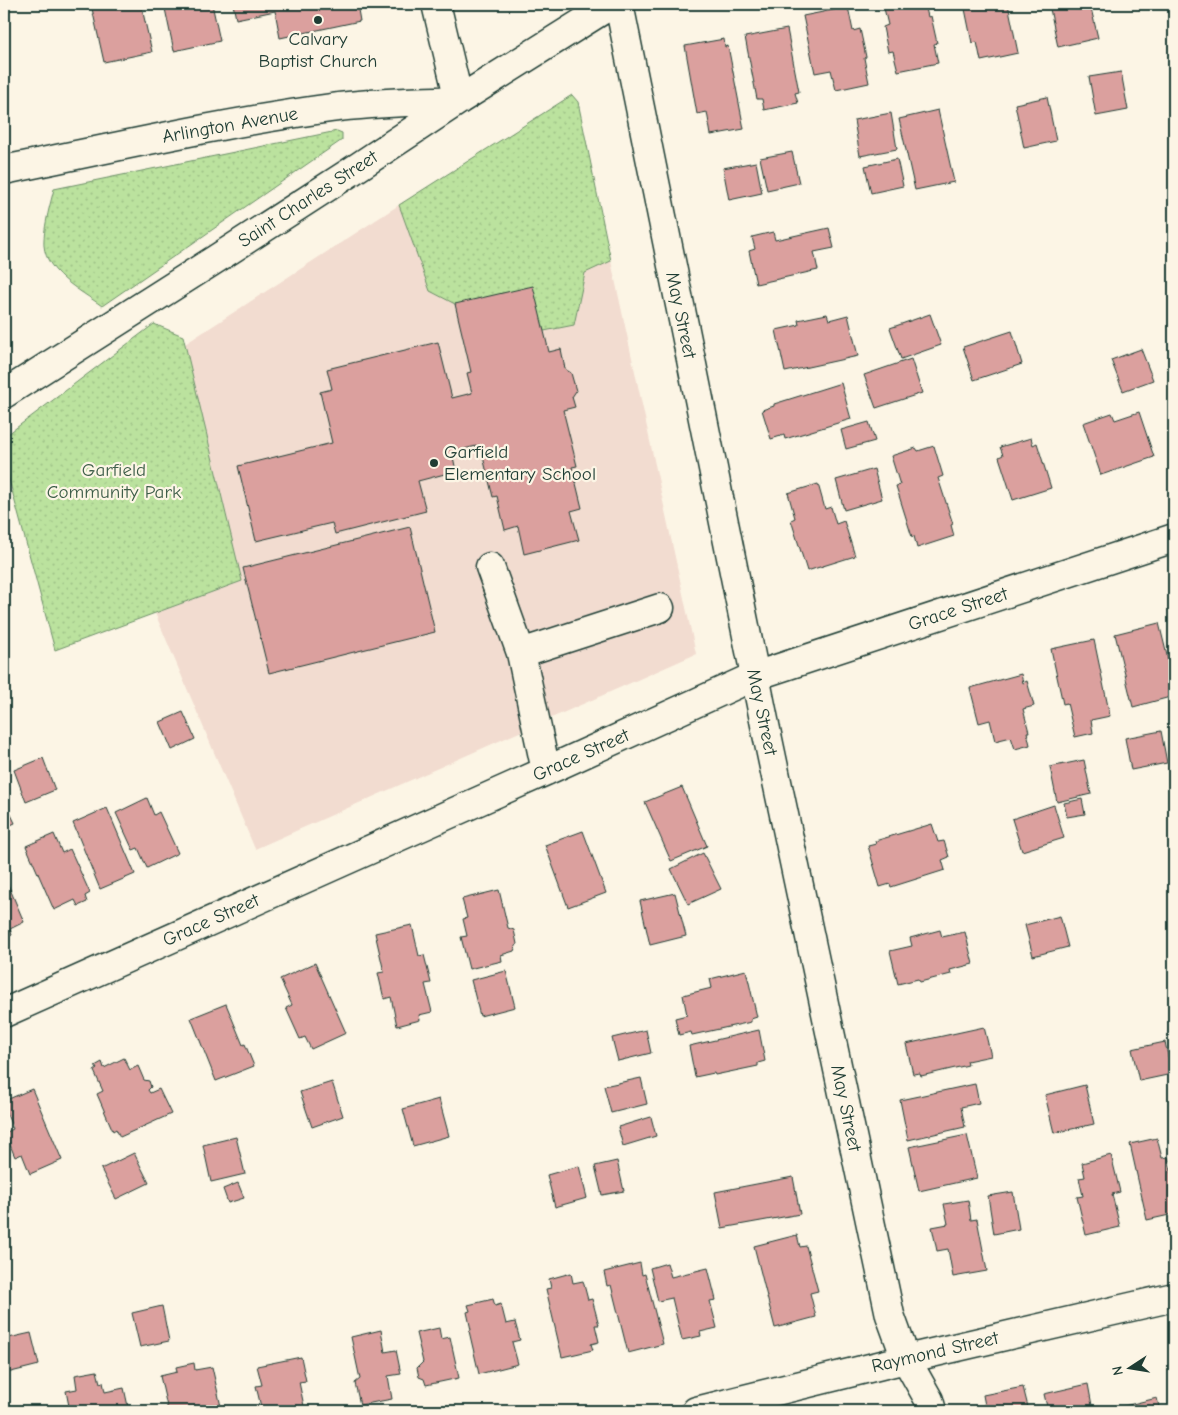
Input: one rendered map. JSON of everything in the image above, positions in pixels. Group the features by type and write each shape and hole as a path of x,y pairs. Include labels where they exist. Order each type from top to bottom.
{"street":[{"path":"436,4 459,100"},
{"name":"Saint Charles Street","path":"4,394 300,206 459,100 612,4"},
{"name":"May Street","path":"619,4 755,676 890,1316 906,1359 929,1400 932,1411"},
{"name":"Arlington Avenue","path":"4,170 188,132 331,108 360,104 459,100"},
{"name":"Grace Street","path":"4,1013 755,676 1174,538"},
{"path":"490,568 521,653 546,771"},
{"path":"521,653 660,608"},
{"name":"Raymond Street","path":"696,1411 906,1359 1174,1297"}],"shaded area":[{"name":"Garfield Elementary School","path":"572,95 578,102 696,654 255,849 155,613 242,581 185,344"}],"green space":[{"path":"572,95 578,102 611,261 585,273 574,325 544,331 455,304 430,291 399,205"},
{"path":"337,131 342,133 342,140 102,306 73,286 55,270 49,261 44,239 54,189"},
{"name":"Garfield Community Park","path":"154,324 183,336 242,581 55,650 4,461 4,437"}],"building":[{"path":"91,4 141,4 152,52 104,62"},
{"path":"164,4 212,4 220,41 174,51"},
{"name":"Calvary Baptist Church","path":"233,4 357,4 360,21 280,38 275,11 236,19"},
{"path":"883,4 925,4 928,17 931,16 937,43 934,44 938,63 898,71 893,51 888,52 883,27 888,25"},
{"path":"964,4 1008,4 1018,53 981,61 977,42 972,43"},
{"path":"1049,4 1090,4 1098,38 1058,47"},
{"path":"848,7 853,31 860,29 869,83 836,90 831,70 815,73 803,16"},
{"path":"787,29 799,92 795,93 798,103 764,110 762,99 757,99 745,37"},
{"path":"724,39 725,47 728,46 744,129 711,135 707,112 697,114 685,46"},
{"path":"1121,72 1128,110 1096,116 1089,77"},
{"path":"1047,97 1056,141 1024,148 1015,104"},
{"path":"938,110 954,182 915,190 899,119"},
{"path":"891,113 897,149 860,156 854,120"},
{"path":"792,152 799,183 767,190 760,158"},
{"path":"897,159 903,186 871,193 865,166"},
{"path":"756,162 762,193 729,200 723,168"},
{"path":"829,228 834,248 814,252 818,270 756,284 749,251 755,249 752,237 773,232 775,240"},
{"name":"Garfield Elementary School","path":"533,286 549,352 561,349 565,369 571,373 576,391 572,397 575,407 563,410 577,466 572,467 582,508 571,511 579,540 524,554 518,526 505,530 497,496 493,497 480,445 452,452 456,471 418,481 426,511 335,534 332,523 256,541 238,466 332,443 320,392 332,389 327,369 438,342 452,398 472,393 467,373 471,372 455,304"},
{"path":"827,314 829,320 848,315 858,356 785,372 776,330 799,325 798,320"},
{"path":"930,314 941,345 901,359 890,328"},
{"path":"1012,331 1022,364 974,380 963,347"},
{"path":"1141,349 1153,380 1123,391 1111,360"},
{"path":"911,359 922,393 876,408 864,375"},
{"path":"841,383 851,419 785,439 784,435 771,439 762,410 774,406 774,404"},
{"path":"1139,412 1154,457 1101,475 1083,423 1112,413 1115,420"},
{"path":"869,422 875,441 846,449 841,430"},
{"path":"1031,438 1033,445 1037,443 1051,488 1013,500 999,457 1003,455 1000,447"},
{"path":"934,446 943,476 938,478 953,524 951,525 954,536 917,548 896,486 900,485 891,456 916,448 918,451"},
{"path":"874,469 882,499 844,510 836,480"},
{"path":"818,484 825,509 831,507 836,524 844,521 855,556 807,571 791,520 795,518 788,493"},
{"name":"Garfield Elementary School","path":"410,527 435,632 269,673 243,568"},
{"path":"1159,623 1174,684 1174,696 1133,707 1115,634"},
{"path":"1094,640 1110,716 1091,720 1093,733 1075,737 1067,703 1063,704 1051,649"},
{"path":"1021,674 1023,683 1027,681 1034,706 1023,709 1030,745 1015,749 1011,737 995,741 990,720 979,723 970,688"},
{"path":"183,712 195,739 172,750 160,722"},
{"path":"1161,731 1167,763 1131,770 1125,738"},
{"path":"43,758 55,790 26,802 14,770"},
{"path":"1084,760 1091,794 1057,802 1050,767"},
{"path":"682,787 707,846 671,861 645,802"},
{"path":"147,798 154,815 159,812 178,853 147,868 138,848 133,850 116,813"},
{"path":"1082,799 1085,814 1067,817 1064,803"},
{"path":"4,800 15,823 4,828"},
{"path":"1054,805 1064,838 1022,851 1012,819"},
{"path":"107,808 135,874 100,889 73,823"},
{"path":"932,824 938,842 944,841 949,857 942,860 945,870 891,887 890,884 880,887 868,846 876,844 875,841"},
{"path":"583,831 606,893 568,907 545,845"},
{"path":"54,834 62,853 70,849 90,893 85,896 87,902 78,906 75,900 54,910 26,846"},
{"path":"703,853 721,889 688,904 671,869"},
{"path":"7,882 24,922 10,929 12,935 4,939 4,884"},
{"path":"499,890 508,928 514,930 517,944 514,951 501,955 502,961 469,969 461,937 467,936 463,919 467,918 462,899"},
{"path":"675,893 686,936 650,945 640,901"},
{"path":"1060,916 1068,947 1033,956 1025,925"},
{"path":"412,925 419,956 424,955 431,983 425,984 432,1012 419,1015 420,1020 397,1026 391,997 384,999 378,973 384,972 375,933"},
{"path":"940,930 942,937 965,932 973,964 950,970 951,974 920,982 918,979 898,984 890,951 912,946 910,938"},
{"path":"315,963 346,1033 311,1049 305,1037 300,1039 286,1008 292,1005 280,979"},
{"path":"746,970 757,1017 751,1019 751,1022 692,1035 691,1032 679,1035 675,1018 687,1015 683,995 712,988 710,979"},
{"path":"506,971 515,1007 480,1016 471,980"},
{"path":"226,1004 254,1066 216,1081 191,1018"},
{"path":"984,1027 991,1056 967,1061 968,1065 921,1076 920,1073 913,1074 906,1044"},
{"path":"646,1030 651,1053 618,1061 612,1038"},
{"path":"759,1030 765,1061 758,1063 758,1066 695,1077 689,1046"},
{"path":"1165,1042 1172,1074 1139,1081 1132,1049"},
{"path":"124,1058 130,1070 138,1066 144,1080 149,1081 151,1087 148,1090 150,1093 159,1089 171,1114 120,1137 116,1129 113,1131 97,1094 103,1091 94,1071 97,1069 95,1066 102,1062 104,1068"},
{"path":"641,1078 647,1104 611,1113 604,1086"},
{"path":"332,1082 343,1116 312,1127 300,1092"},
{"path":"975,1084 979,1103 961,1107 965,1127 908,1140 900,1100"},
{"path":"1085,1085 1094,1124 1054,1133 1045,1095"},
{"path":"32,1089 62,1160 30,1174 22,1154 15,1157 5,1133 13,1129 4,1107 4,1101"},
{"path":"439,1099 449,1136 413,1146 403,1109"},
{"path":"651,1117 656,1136 623,1146 618,1127"},
{"path":"967,1135 977,1178 919,1191 909,1147"},
{"path":"236,1137 245,1174 211,1182 203,1145"},
{"path":"1157,1138 1162,1158 1168,1157 1174,1185 1174,1214 1147,1220 1130,1144"},
{"path":"134,1153 149,1183 116,1199 101,1169"},
{"path":"1111,1155 1120,1192 1112,1194 1120,1227 1086,1235 1077,1197 1083,1196 1079,1178 1085,1177 1082,1163"},
{"path":"617,1161 624,1191 602,1195 595,1166"},
{"path":"579,1166 587,1198 555,1207 547,1175"},
{"path":"793,1177 800,1214 722,1228 715,1192"},
{"path":"238,1183 244,1198 228,1203 223,1189"},
{"path":"1013,1192 1019,1229 994,1234 988,1196"},
{"path":"968,1200 971,1220 977,1219 987,1271 953,1277 948,1249 937,1251 932,1227 948,1224 944,1204"},
{"path":"797,1235 800,1247 806,1246 818,1291 810,1293 816,1317 775,1328 754,1246"},
{"path":"640,1263 642,1275 645,1274 663,1344 628,1353 611,1285 607,1286 604,1272"},
{"path":"667,1263 671,1277 708,1268 716,1300 710,1301 717,1328 700,1332 701,1336 682,1340 672,1298 658,1301 650,1268"},
{"path":"571,1273 573,1283 583,1281 588,1300 592,1299 599,1325 595,1325 599,1342 591,1344 593,1350 562,1357 546,1289 551,1288 549,1279"},
{"path":"493,1299 495,1306 501,1304 506,1324 515,1322 520,1340 512,1342 518,1364 479,1374 469,1331 471,1330 467,1312 470,1311 468,1305"},
{"path":"162,1306 169,1341 140,1347 132,1313"},
{"path":"439,1328 441,1339 450,1337 459,1378 426,1385 424,1379 419,1377 417,1368 423,1362 416,1333"},
{"path":"381,1330 385,1352 396,1350 401,1374 388,1376 392,1399 360,1405 355,1383 360,1379 351,1337"},
{"path":"31,1333 39,1365 7,1373 4,1360 4,1339"},
{"path":"301,1357 306,1381 299,1382 305,1411 262,1411 256,1386 262,1385 257,1366"},
{"path":"194,1363 195,1370 212,1367 222,1411 168,1411 160,1376 177,1372 176,1367"},
{"path":"97,1371 100,1383 103,1382 105,1392 124,1388 129,1411 70,1411 66,1391 77,1389 75,1375"},
{"path":"1088,1384 1093,1411 1048,1411 1044,1394"},
{"path":"1023,1387 1029,1411 986,1411 983,1395"},
{"path":"1157,1398 1160,1411 1120,1411 1120,1407"}],"place":[{"name":"Calvary Baptist Church","path":"318,20"},
{"name":"Garfield Elementary School","path":"434,463"}]}
